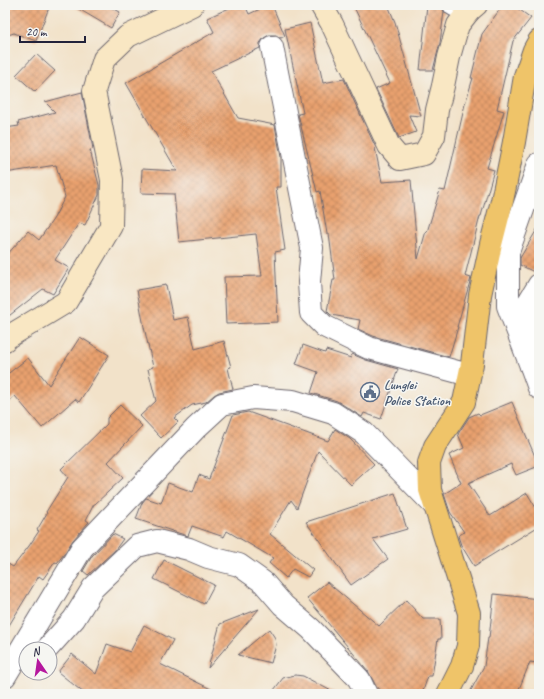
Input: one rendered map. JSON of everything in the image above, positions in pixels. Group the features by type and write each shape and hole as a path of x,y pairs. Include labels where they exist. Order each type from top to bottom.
{"main road":[{"path":"5,340 66,302 111,226 112,180 94,91 104,59 128,36 192,5"},
{"path":"321,5 346,53 389,146 400,159 424,154 434,136 437,110 448,57 458,25 466,7"},
{"path":"448,694 462,666 468,646 469,613 430,490 429,463 435,446 464,402 472,364 480,295 502,201 525,76 534,50 539,41"}],"street":[{"path":"272,47 312,248 308,282 311,313 324,326 369,348 469,375"},
{"path":"539,164 508,252 508,306 539,388"},
{"path":"531,366 525,308 539,284"},
{"path":"5,676 82,548 196,428 222,404 253,398 293,401 333,414 364,433 434,505"},
{"path":"54,641 74,619 93,588 137,546 156,542 189,549 208,557 239,565 263,582 283,605 312,628 359,679 366,694"},
{"path":"5,681 18,672"}],"building":[{"path":"5,5 50,5 36,41 14,33 5,36"},
{"path":"72,5 107,5 120,12 111,28"},
{"path":"236,5 245,5 249,14 272,5 285,36 281,38 276,35 269,35 260,43 260,48 211,71 238,118 275,125 281,157 281,187 276,187 285,250 275,252 278,322 226,324 224,277 262,276 256,234 179,242 174,194 141,193 142,169 177,171 126,83 214,32 207,18"},
{"path":"353,5 388,5 395,22 421,116 409,115 416,132 399,138 376,89 390,83"},
{"path":"427,5 442,7 444,11 440,43 433,70 420,70"},
{"path":"503,5 513,5 531,18 513,41 497,109 504,111 487,168 494,170 480,216 465,276 471,278 449,357 373,336 358,329 360,320 331,315 327,311 333,280 335,280 329,234 327,234 320,191 317,192 298,114 303,113 285,29 310,23 323,83 344,79 376,148 382,182 411,180 418,259 440,190 445,191 465,104 473,78 471,78 482,34"},
{"path":"36,54 55,71 35,92 16,75"},
{"path":"82,92 93,149 90,150 99,185 99,195 85,225 79,223 55,260 69,268 53,294 43,289 5,319 5,257 28,231 39,240 54,218 65,197 56,165 5,173 5,128 19,126 18,122 55,112 45,102"},
{"path":"539,226 539,273 536,273 520,265 520,258"},
{"path":"166,285 173,320 188,317 195,349 224,341 231,367 228,368 233,389 219,392 206,402 192,405 174,418 178,422 161,438 140,416 156,401 148,369 153,367 137,290"},
{"path":"80,337 109,355 79,402 75,399 42,428 15,396 5,405 5,376 28,358 49,385"},
{"path":"303,345 325,353 326,350 351,358 352,354 366,360 398,369 381,419 364,413 362,417 337,401 311,393 318,372 296,364"},
{"path":"512,402 539,466 516,475 511,464 468,483 490,516 527,493 539,513 539,526 474,566 461,545 458,536 464,532 450,512 444,494 461,483 449,455 464,448 458,434 469,417 478,413 480,415"},
{"path":"120,405 142,426 108,462 123,478 94,504 86,520 89,522 73,540 57,563 55,562 43,579 39,576 5,632 5,562 13,567 29,546 39,531 37,530 47,513 46,512 68,477 61,469 107,424 107,418"},
{"path":"248,412 328,441 335,429 350,439 374,464 351,485 318,451 297,508 291,500 270,534 313,570 308,577 293,569 286,578 269,563 273,558 227,531 224,537 192,526 188,536 136,519 142,503 146,498 161,503 168,483 193,492 199,475 209,479 233,415"},
{"path":"395,493 407,529 373,539 388,559 351,585 306,522"},
{"path":"113,534 123,539 115,550 88,575 83,571 92,556"},
{"path":"164,560 214,585 204,604 154,579"},
{"path":"327,582 379,626 406,600 423,619 440,619 441,639 438,639 432,676 428,676 422,694 382,694 368,671 307,598"},
{"path":"494,594 539,599 539,648 537,663 530,662 517,694 469,694 484,666"},
{"path":"259,609 208,668 220,624"},
{"path":"144,625 173,640 160,664 221,694 85,694 58,672 72,654 96,674 107,644 130,652"},
{"path":"269,629 275,638 276,645 271,663 238,655"},
{"path":"295,675 303,676 337,694 271,694 283,678"}],"place":[{"name":"Lunglei Police Station","path":"370,392"}]}
